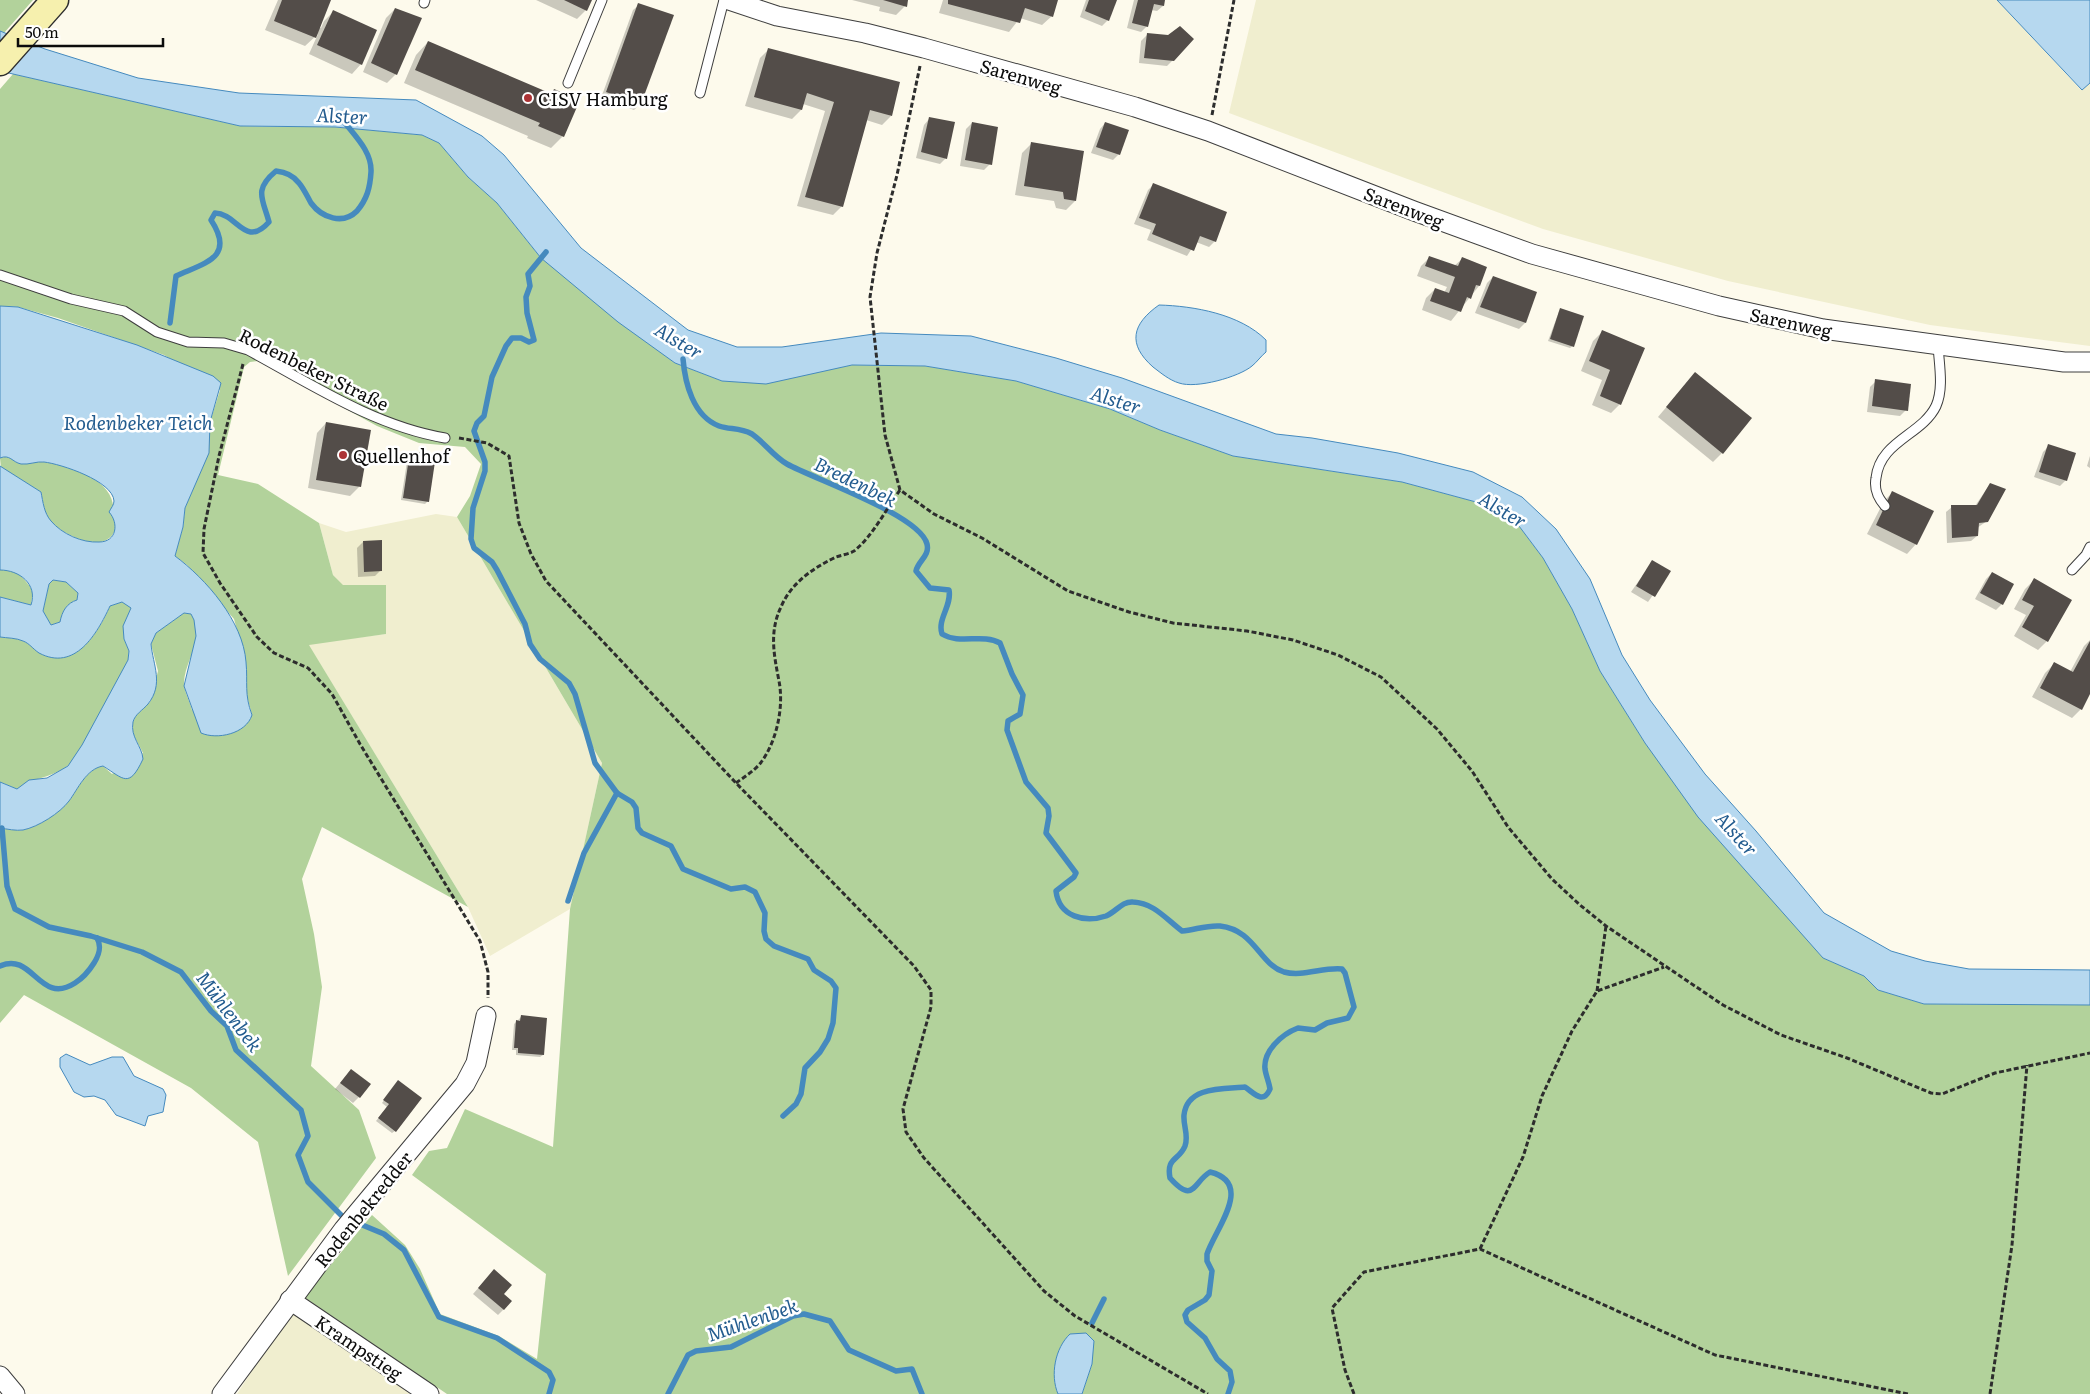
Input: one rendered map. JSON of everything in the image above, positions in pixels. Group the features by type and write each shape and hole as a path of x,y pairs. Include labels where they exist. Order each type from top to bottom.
{"street":[{"path":"0,62 55,0"},
{"name":"Sarenweg","path":"729,0 777,16 865,33 924,48 1135,107 1208,131 1414,211 1532,254 1719,306 1823,329 2064,362 2090,362"},
{"name":"Rodenbekredder","path":"222,1394 344,1228 465,1084 476,1063 486,1016"},
{"name":"Krampstieg","path":"290,1300 429,1394"},
{"path":"0,1376 15,1394"}],"lane":[{"path":"568,83 602,0"},
{"path":"700,93 724,0"},
{"name":"Rodenbeker Straße","path":"0,275 71,299 124,312 157,332 188,342 224,343 248,350 380,420 416,433 445,438"},
{"path":"1885,506 1878,498 1875,487 1876,472 1881,460 1892,446 1929,416 1935,408 1939,398 1940,386 1938,344"},
{"path":"2072,570 2086,555 2090,547"}],"path":[{"path":"1210,121 1234,0"},
{"path":"924,48 897,175 877,253 870,297 880,404 885,435 900,490 934,514 982,538 1068,591 1129,612 1174,623 1246,631 1293,640 1338,655 1381,677 1437,729 1472,771 1508,827 1552,879 1580,905 1664,967 1723,1005 1781,1035 1846,1058 1931,1093 1942,1094 1995,1073 2027,1065 2072,1058 2090,1052"},
{"path":"248,350 219,456 204,529 203,553 220,583 257,637 274,653 308,668 332,694 360,744 480,941 488,972 486,1016"},
{"path":"467,438 487,443 509,456 519,523 531,554 546,581 736,783 914,966 930,990 931,1007 903,1109 906,1132 924,1158 1044,1291 1075,1316 1208,1394"},
{"path":"736,783 762,762 774,738 781,706 773,644 774,625 781,606 792,588 811,570 854,552 900,490"},
{"path":"1480,1249 1523,1157 1542,1096 1572,1032 1597,991 1606,926"},
{"path":"1597,991 1664,967"},
{"path":"1990,1394 2012,1245 2027,1065"},
{"path":"1354,1394 1345,1370 1332,1308 1364,1272 1480,1249 1715,1355 1908,1394"}],"shaded area":[{"path":"1256,0 1997,0 2081,90 2090,83 2090,346 1930,325 1728,281 1543,229 1229,113"},
{"path":"436,514 457,517 602,763 570,909 490,956 468,907 308,644 386,634 333,575 319,523 346,532"},
{"path":"290,1312 410,1394 237,1394"}],"green space":[{"path":"0,0 33,0 4,33 0,31"},
{"path":"13,74 240,126 335,127 422,135 439,143 468,177 497,203 541,258 675,363 722,381 810,373 852,365 925,366 1016,381 1110,409 1160,430 1233,456 1402,482 1476,502 1519,526 1543,558 1572,609 1600,671 1645,743 1823,958 1864,976 1878,990 1924,1004 2090,1005 2090,1394 1082,1394 1092,1364 1057,1391 1058,1394 447,1394 304,1297 372,1215 405,1245 420,1269 440,1314 499,1336 537,1359 546,1274 412,1175 429,1151 447,1148 465,1109 553,1147 570,909 602,763 457,517 470,496 481,464 465,447 419,443 377,426 258,361 250,362 244,367 218,475 258,484 319,523 333,575 343,585 386,585 386,634 309,645 468,907 322,827 302,879 314,934 322,987 311,1066 359,1110 376,1158 288,1276 258,1142 191,1088 24,995 0,1023 0,828 23,830 42,823 65,806 83,780 92,771 103,766 112,774 143,753 133,734 133,722 136,715 150,702 158,671 151,644 156,633 184,613 191,614 197,631 184,683 192,710 252,715 245,689 246,662 234,619 187,565 175,556 183,527 185,508 208,453 210,422 220,390 164,355 58,318 18,307 0,306 0,89"},
{"path":"7,456 26,464 49,462 67,466 85,473 100,483 110,495 116,521 115,530 110,538 102,542 84,540 64,532 56,526 46,514 41,492 1,468 0,458"},
{"path":"0,570 12,571 23,578 33,590 31,605 0,597"},
{"path":"53,580 66,582 78,593 77,600 70,603 66,608 60,622 51,625 43,611 49,584"},
{"path":"122,602 131,607 124,639 129,651 128,660 81,749 66,767 54,774 29,782 17,789 0,782 0,637 21,640 39,652 52,657 74,654 83,647 99,628 110,606"}],"water":[{"path":"1997,0 2090,0 2090,83 2082,90"},
{"name":"Alster","path":"0,31 45,49 138,78 239,93 416,100 482,136 504,155 581,248 688,330 737,347 782,347 881,333 971,336 1056,358 1122,378 1276,434 1312,438 1398,453 1473,472 1522,497 1556,529 1590,579 1622,655 1650,700 1705,774 1756,831 1824,913 1891,951 1925,961 1969,969 2090,970 2090,1005 1924,1004 1878,990 1864,976 1823,958 1698,817 1645,743 1600,671 1572,609 1543,558 1519,526 1476,502 1402,482 1233,456 1160,430 1110,409 1016,381 925,366 852,365 766,384 722,381 675,363 618,322 541,258 497,203 468,177 439,143 422,135 335,127 240,126 0,71"},
{"path":"1159,305 1187,307 1230,318 1255,331 1266,340 1266,352 1252,366 1228,378 1196,384 1175,382 1145,359 1136,342 1138,327 1143,319"},
{"name":"Rodenbeker Teich","path":"0,306 18,307 137,345 213,376 221,383 210,422 209,453 185,508 183,527 175,556 199,576 221,602 238,631 246,662 247,695 252,715 244,727 230,734 215,736 201,733 184,686 196,636 194,620 191,614 184,613 156,633 151,644 157,682 153,697 135,717 133,722 133,732 143,759 134,775 126,779 103,766 97,768 87,775 69,801 54,815 42,823 20,830 0,828 0,782 17,789 29,780 47,778 68,766 82,745 128,660 129,651 124,639 123,626 131,608 122,602 110,606 98,628 83,647 74,654 63,658 52,658 39,653 21,640 0,637 0,597 31,605 32,591 20,576 0,570 0,466 41,492 44,507 49,518 67,534 86,541 105,541 113,535 115,526 109,512 114,501 105,487 96,480 52,463 21,464 9,458 0,458","holes":["53,580 66,582 78,593 77,600 70,603 66,608 60,622 51,625 43,611 49,584"]},
{"path":"66,1054 90,1065 112,1057 123,1057 134,1076 163,1089 166,1095 163,1112 148,1116 145,1126 116,1115 105,1100 94,1096 84,1097 74,1092 60,1067 60,1058"},
{"path":"1086,1333 1094,1341 1092,1364 1082,1394 1058,1394 1054,1370 1061,1347 1070,1334"}],"building":[{"path":"282,0 331,0 316,38 274,21"},
{"path":"564,0 592,0 587,11"},
{"path":"883,0 908,0 907,7"},
{"path":"948,0 1058,0 1053,17 1025,8 1020,23 948,4"},
{"path":"1089,0 1117,0 1109,21 1085,11"},
{"path":"1138,0 1165,0 1164,6 1154,4 1148,27 1132,23"},
{"path":"638,3 674,15 641,104 606,92"},
{"path":"395,8 422,18 397,75 371,63"},
{"path":"333,10 377,30 362,65 317,45"},
{"path":"1180,26 1194,39 1174,61 1144,58 1147,33 1168,35"},
{"path":"428,41 552,94 554,89 580,100 564,137 538,126 540,123 415,70"},
{"path":"768,48 900,82 892,116 870,110 843,207 805,197 834,102 807,93 802,110 754,97"},
{"path":"929,117 955,122 947,159 921,152"},
{"path":"972,122 998,127 992,165 965,160"},
{"path":"1105,122 1129,130 1120,155 1096,147"},
{"path":"1031,142 1084,151 1076,201 1064,199 1063,192 1024,186"},
{"path":"1153,183 1227,212 1216,242 1200,236 1194,251 1152,234 1156,224 1139,218"},
{"path":"1429,256 1458,266 1462,257 1487,267 1480,286 1476,285 1471,299 1467,297 1461,312 1430,301 1435,288 1449,293 1455,277 1425,266"},
{"path":"1493,276 1537,292 1526,323 1480,307"},
{"path":"1560,308 1584,316 1574,347 1550,339"},
{"path":"1602,330 1645,348 1621,405 1600,396 1610,370 1589,361"},
{"path":"1695,372 1752,418 1723,454 1666,407"},
{"path":"1875,379 1911,384 1908,411 1872,406"},
{"name":"Quellenhof","path":"326,422 371,430 361,487 316,480"},
{"path":"2048,444 2076,453 2067,481 2039,472"},
{"path":"410,451 436,455 429,502 403,498"},
{"path":"1990,483 2006,489 1988,522 1979,523 1978,536 1952,538 1951,505 1977,505"},
{"path":"1892,491 1934,511 1917,545 1876,525"},
{"path":"382,540 382,571 364,572 363,541"},
{"path":"1652,560 1671,571 1655,597 1636,586"},
{"path":"1992,572 2014,584 2003,605 1980,593"},
{"path":"2034,578 2072,600 2048,642 2022,627 2034,606 2022,600"},
{"path":"2090,641 2090,694 2082,710 2040,688 2054,662 2073,672"},
{"path":"521,1015 547,1018 544,1055 518,1053 518,1048 514,1048 516,1020 520,1021"},
{"path":"351,1069 371,1084 360,1098 340,1083"},
{"path":"398,1080 422,1098 396,1132 378,1118 389,1104 383,1100"},
{"path":"494,1269 512,1285 504,1294 512,1301 504,1310 478,1288"}],"waterway":[{"name":"Alster","path":"170,323 176,276 206,263 218,251 220,243 218,233 211,220 215,213 223,214 247,231 254,232 261,229 269,222 263,201 262,189 276,171 292,176 311,203 327,216 339,219 345,218 357,211 369,188 371,165 363,146 345,123"},
{"path":"546,252 528,274 530,286 526,297 527,313 534,340 529,342 521,338 512,338 506,346 492,377 484,416 477,423 474,431 485,462 485,471 473,508 471,539 474,548 492,562 497,570 525,624 530,644 540,659 569,683 575,694 595,763 617,793 632,802 636,808 638,828 642,833 671,846 683,869 731,889 745,887 755,892 765,913 764,931 766,939 774,946 808,959 814,970 831,981 836,988 833,1023 828,1039 820,1052 805,1068 801,1094 796,1104 783,1116"},
{"name":"Bredenbek","path":"683,359 688,388 692,398 703,415 710,421 719,426 743,430 752,434 787,464 887,510 906,521 920,533 927,544 927,552 916,571 930,588 949,590 948,602 941,623 942,634 956,639 986,639 1000,643 1012,674 1023,695 1020,714 1008,721 1007,730 1026,782 1048,808 1049,816 1046,833 1076,873 1074,877 1056,891 1062,907 1074,916 1090,919 1106,916 1129,902 1140,903 1154,908 1182,931 1215,926 1232,929 1249,940 1268,962 1284,972 1298,973 1342,969 1345,973 1354,1007 1348,1018 1327,1023 1315,1030 1298,1028 1280,1039 1270,1050 1265,1062 1265,1072 1270,1089 1267,1094 1261,1097 1245,1087 1208,1091 1192,1099 1184,1115 1186,1142 1182,1151 1171,1163 1170,1178 1178,1186 1189,1191 1210,1172 1223,1178 1230,1186 1231,1196 1228,1208 1207,1254 1207,1261 1212,1271 1209,1295 1205,1300 1188,1310 1185,1315 1187,1322 1205,1338 1217,1359 1230,1371 1232,1382 1228,1394"},
{"path":"568,901 584,853 617,793"},
{"name":"Mühlenbek","path":"2,828 7,886 15,909 49,927 91,936 142,952 181,972 211,1011 227,1026 236,1050 301,1110 308,1136 298,1155 308,1182 343,1217 384,1234 404,1250 439,1317 497,1338 549,1372 553,1380 549,1394"},
{"path":"0,966 11,963 21,966 44,984 53,988 63,988 78,981 92,966 99,951 97,938"},
{"path":"1092,1323 1104,1299"},
{"name":"Mühlenbek","path":"668,1394 688,1355 696,1351 731,1347 793,1316 804,1314 830,1321 849,1350 896,1371 912,1369 922,1394"}],"place":[{"name":"CISV Hamburg","path":"528,98"},
{"name":"Quellenhof","path":"343,455"}]}
